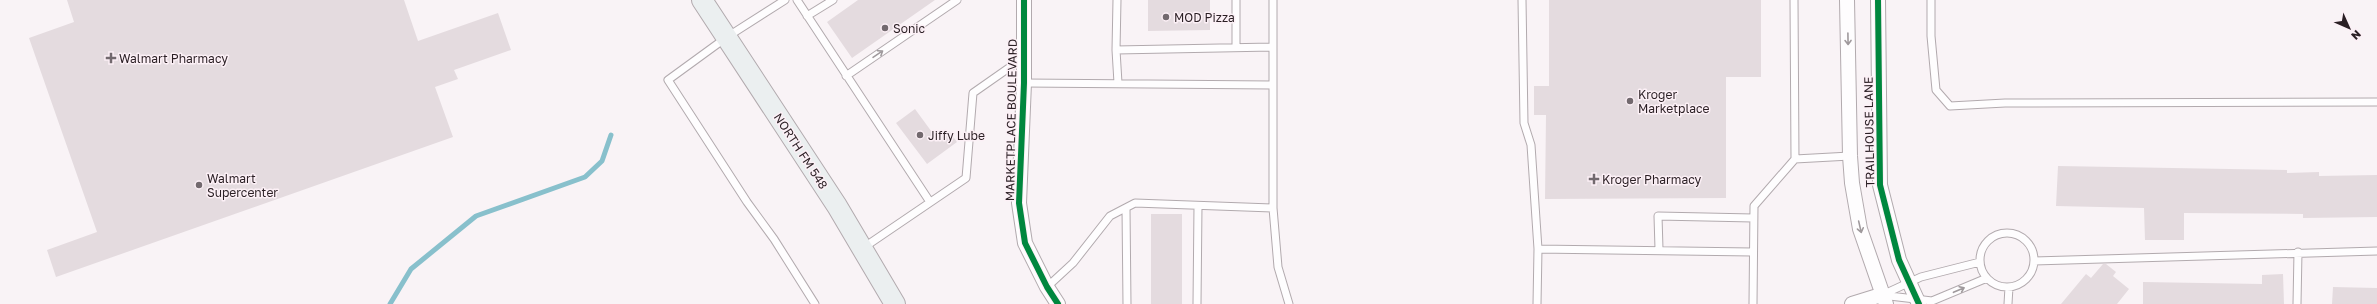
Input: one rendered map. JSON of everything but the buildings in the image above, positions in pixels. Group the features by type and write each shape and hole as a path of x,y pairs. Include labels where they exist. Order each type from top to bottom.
{"main road":[{"name":"NORTH FM 548","path":"702,0 863,248 895,304"}],"street":[{"name":"MARKETPLACE BOULEVARD","path":"1024,0 1024,83 1019,203 1025,243 1047,287 1058,304"},
{"name":"TRAILHOUSE LANE","path":"1847,0 1850,156 1860,229 1884,299"},
{"name":"TRAILHOUSE LANE","path":"1878,0 1880,185 1898,260 1918,302"},
{"path":"1852,304 1884,299"}],"lane":[{"path":"784,0 727,37 668,80 747,202 774,239 815,304"},
{"path":"797,0 930,202"},
{"path":"807,16 833,0"},
{"path":"846,76 957,0"},
{"path":"1117,0 1116,50 1118,83"},
{"path":"1236,0 1236,48"},
{"path":"1273,0 1273,208 1278,267 1289,304"},
{"path":"1522,0 1524,123 1531,145 1538,249 1537,304"},
{"path":"1753,304 1752,252 1754,206 1795,159 1794,0"},
{"path":"1931,0 1931,36 1936,90 1950,106 2021,103 2377,102"},
{"path":"1116,50 1273,47"},
{"path":"863,248 966,178 973,93 1023,58"},
{"path":"1024,83 1273,85"},
{"path":"1795,159 1850,156"},
{"path":"1047,287 1073,263 1110,216 1135,203 1273,208"},
{"path":"1197,304 1198,206"},
{"path":"1126,208 1126,304"},
{"path":"1659,249 1658,216 1753,218"},
{"path":"2007,234 2016,235 2026,242 2033,253 2034,261 2028,278 2009,287 1994,284 1987,278 1982,270 1980,262 1981,253 1991,239 2007,234"},
{"path":"1538,249 1659,249 1752,252"},
{"path":"2034,261 2298,252 2377,251"},
{"path":"2298,252 2298,304"},
{"path":"1884,299 1921,276 1980,262"},
{"path":"1884,299 1918,302 1932,301 1987,278"},
{"path":"2008,304 2009,287"}],"waterway":[{"path":"390,304 411,269 476,216 585,177 602,161 611,135"}],"cycle path":[{"path":"1024,0 1024,83 1019,203 1025,243 1047,287 1058,304"},
{"path":"1878,0 1880,185 1899,260 1919,304"}],"place":[{"name":"MOD Pizza","path":"1166,17"},
{"name":"Sonic","path":"885,28"},
{"name":"Walmart Pharmacy","path":"111,58"},
{"name":"Kroger Marketplace","path":"1630,101"},
{"name":"Jiffy Lube","path":"920,135"},
{"name":"Kroger Pharmacy","path":"1594,179"},
{"name":"Walmart Supercenter","path":"199,185"}]}
